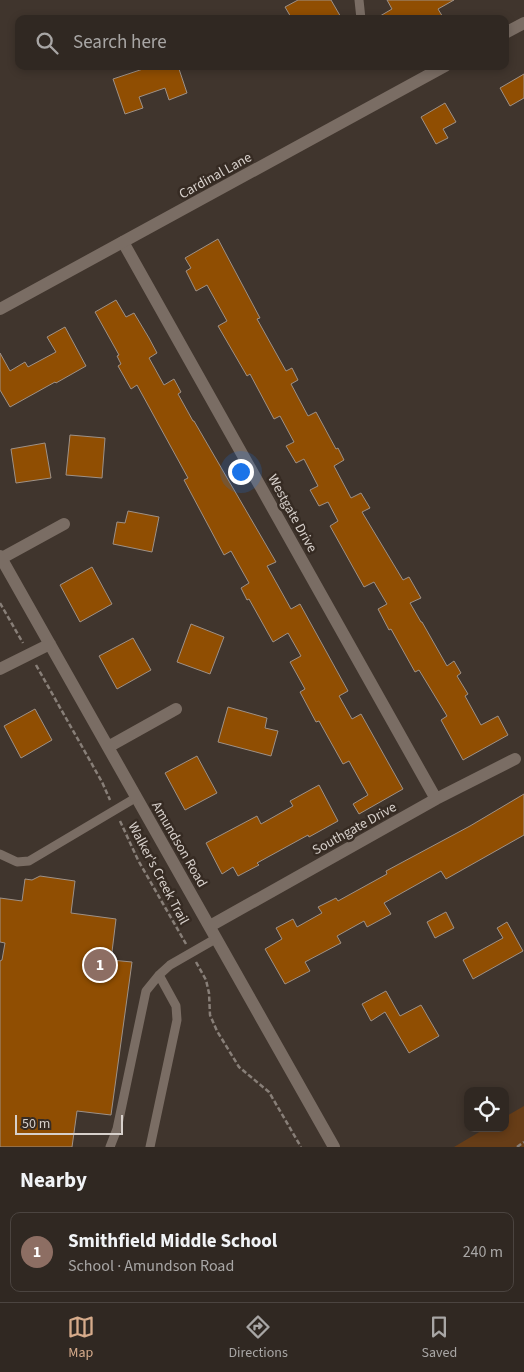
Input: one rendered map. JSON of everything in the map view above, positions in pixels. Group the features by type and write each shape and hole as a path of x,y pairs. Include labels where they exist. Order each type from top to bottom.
{"street":[{"path":"509,31 524,23"},
{"name":"Cardinal Lane","path":"0,309 438,70"},
{"name":"Westgate Drive","path":"123,242 436,799"},
{"path":"1,557 64,524"},
{"name":"Amundson Road","path":"1,557 334,1147"},
{"path":"0,669 50,644"},
{"path":"108,747 176,709"},
{"name":"Southgate Drive","path":"210,926 436,799 515,759"}],"lane":[{"path":"359,0 361,15"},
{"path":"0,854 17,862 29,861 137,797"},
{"path":"110,1147 117,1129 146,991 159,974 170,965 216,938"},
{"path":"150,1147 177,1020 176,1006 159,974"}],"path":[{"name":"Walker's Creek Trail","path":"0,603 102,782 138,860 206,980 209,993 210,1015 217,1031 239,1067 269,1092 301,1147"},
{"path":"517,1147 524,1142"}],"shaded area":[{"path":"524,1106 524,1147 454,1147 479,1132 509,1132 509,1115"}],"building":[{"path":"298,0 331,0 340,15 290,15 285,7"},
{"path":"387,0 454,0 438,9 442,15 382,15 392,9"},
{"path":"140,70 179,70 187,93 169,100 165,88 139,97 143,108 125,114 113,79"},
{"path":"524,74 524,98 510,106 500,88"},
{"path":"445,103 456,122 443,129 448,138 436,144 421,117"},
{"path":"218,239 260,318 257,319 286,371 292,368 298,380 291,384 308,416 316,412 336,449 338,448 344,460 334,466 351,498 361,493 370,508 362,512 403,580 409,577 421,598 410,603 447,666 454,661 461,673 457,676 468,694 465,696 481,725 498,716 508,735 463,760 441,720 447,716 419,670 415,672 378,609 387,604 374,582 364,587 330,526 338,521 328,502 319,506 310,490 318,486 304,459 296,463 286,446 294,442 280,416 274,419 250,374 247,376 218,326 227,321 207,285 196,291 186,271 191,268 185,258"},
{"path":"116,300 126,317 134,313 149,338 157,353 149,358 164,385 174,379 181,392 178,394 193,421 276,562 267,566 291,609 300,604 348,691 339,696 352,719 361,714 403,789 359,814 353,804 368,795 349,761 343,764 319,721 316,722 300,692 305,689 290,662 301,656 288,633 273,642 241,588 249,583 231,551 224,555 184,480 188,478 137,385 131,389 118,366 121,364 117,356 119,355 95,312"},
{"path":"65,327 86,366 10,407 0,390 0,353 10,371 25,362 28,367 56,352 47,337"},
{"path":"70,435 105,438 102,478 66,475"},
{"path":"45,443 51,478 16,483 11,449"},
{"path":"128,511 159,517 152,552 113,544 117,522 125,523"},
{"path":"92,567 112,604 80,622 60,585"},
{"path":"191,624 224,637 210,674 177,662"},
{"path":"133,638 151,670 117,689 99,656"},
{"path":"228,707 267,718 265,728 278,731 271,756 218,742"},
{"path":"35,709 52,740 21,758 4,726"},
{"path":"197,756 217,793 185,810 165,773"},
{"path":"319,785 338,821 257,863 259,865 238,876 233,867 222,874 206,843 257,816 261,824 293,806 290,801"},
{"path":"524,794 524,835 446,879 441,871 384,903 391,914 367,927 364,921 337,936 341,943 305,962 310,971 285,984 265,949 282,939 276,928 293,919 297,927 322,913 318,907 336,898 338,901 387,874 386,871 470,826"},
{"path":"40,876 75,881 71,913 116,919 111,960 132,962 111,1115 77,1111 72,1147 0,1147 0,961 2,960 5,943 0,942 0,898 22,901 25,879 32,880"},
{"path":"446,912 454,928 435,938 427,922"},
{"path":"507,922 523,951 473,979 463,960 503,938 497,928"},
{"path":"386,991 400,1016 421,1005 439,1036 409,1053 385,1012 371,1021 362,1004"}],"place":[{"name":"Smithfield Middle School","path":"100,965"}]}
